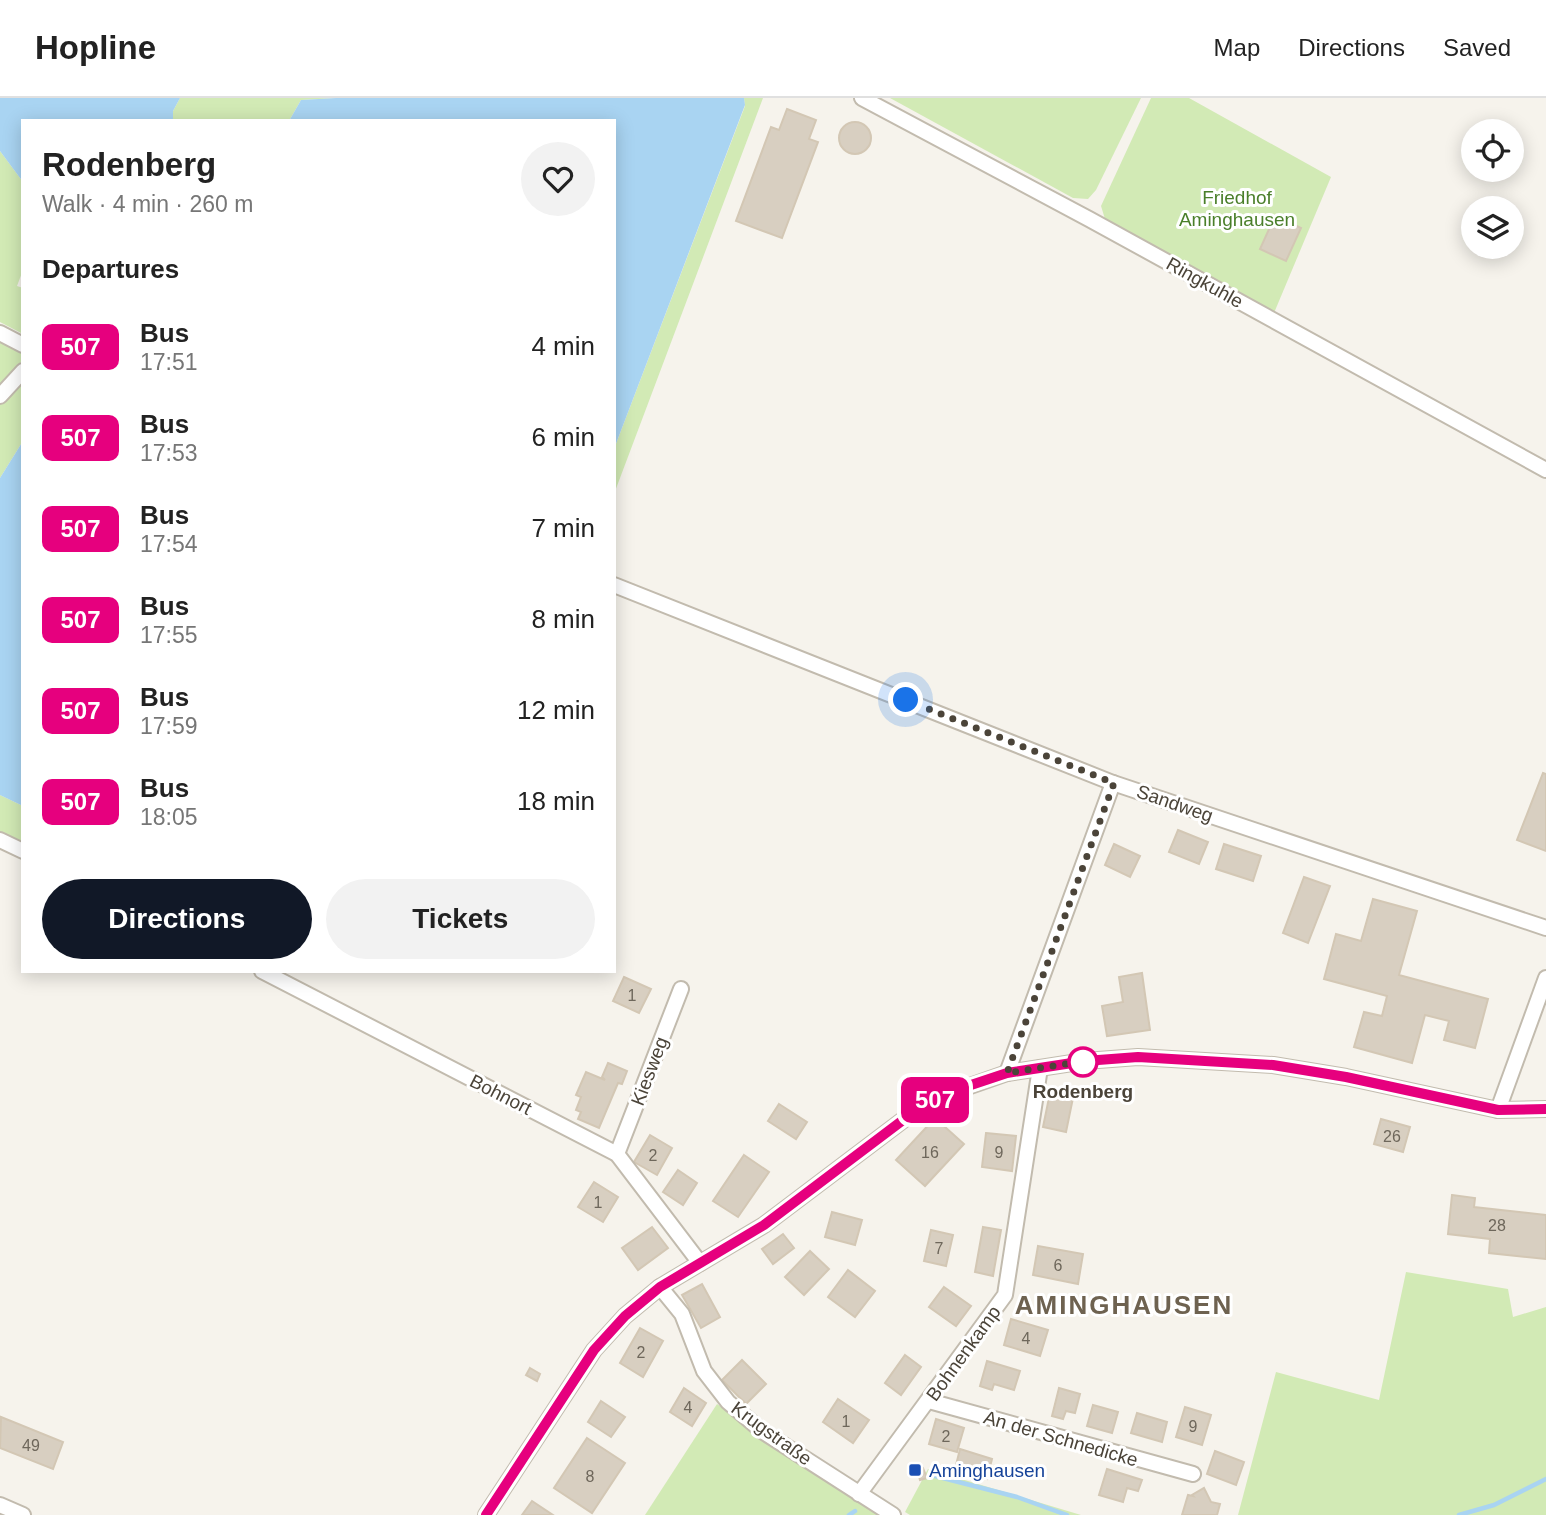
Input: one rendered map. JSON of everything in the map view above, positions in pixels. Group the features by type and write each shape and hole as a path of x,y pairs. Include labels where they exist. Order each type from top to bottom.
{"street":[{"name":"Ringkuhle","path":"862,98 1099,224 1546,470"},
{"path":"0,333 21,344"},
{"path":"0,396 21,373"},
{"name":"Sandweg","path":"616,586 1114,783 1546,928"},
{"path":"1007,1073 1114,783"},
{"path":"0,840 21,850"},
{"name":"Bohnort","path":"266,973 617,1154 700,1263"},
{"path":"1498,1110 1546,978"},
{"name":"Kiesweg","path":"617,1154 681,989"},
{"path":"486,1515 594,1350 625,1316 660,1287 764,1225 915,1111 953,1091 1007,1073 1138,1057 1273,1065 1346,1077 1498,1110 1546,1109"},
{"name":"Bohnenkamp","path":"859,1494 1005,1295 1040,1068"},
{"name":"Krugstraße","path":"660,1287 682,1314 704,1371 728,1402 762,1431 893,1515"},
{"name":"An der Schnedicke","path":"929,1401 1193,1474"},
{"path":"0,1505 23,1515"}],"green space":[{"path":"180,98 336,98 301,100 290,119 173,119 173,111"},
{"path":"744,98 763,98 616,489 616,444 745,106"},
{"path":"890,98 1141,98 1096,190 1088,199 1073,198"},
{"name":"Friedhof Aminghausen","path":"1151,98 1189,98 1331,177 1274,313 1105,219 1101,206"},
{"path":"0,151 21,179 21,275 17,286 21,287 21,333 0,322"},
{"path":"0,340 21,352 21,362 0,385"},
{"path":"21,382 21,444 0,478 0,405"},
{"path":"0,795 21,805 21,844 0,834"},
{"path":"1406,1272 1508,1289 1513,1317 1546,1307 1546,1515 1238,1515 1276,1372 1379,1400"},
{"path":"717,1404 882,1515 645,1515"},
{"path":"928,1469 1081,1515 910,1515 905,1512"}],"water":[{"path":"0,98 180,98 173,111 173,119 21,119 21,179 0,151"},
{"path":"744,98 745,105 616,444 616,119 290,119 301,100"},
{"path":"21,444 21,805 0,795 0,478"}],"building":[{"path":"787,109 816,120 809,139 818,142 782,238 736,221 771,127 779,130"},
{"path":"855,122 866,127 871,138 866,149 855,154 844,149 839,138 844,127"},
{"path":"1275,216 1301,228 1286,261 1260,249"},
{"path":"1543,773 1546,774 1546,851 1517,840"},
{"path":"1178,830 1208,842 1199,864 1169,852"},
{"path":"1114,844 1140,856 1130,877 1105,865"},
{"path":"1224,844 1261,856 1253,881 1216,869"},
{"path":"1304,877 1330,886 1308,943 1283,933"},
{"path":"1373,899 1417,911 1399,975 1488,999 1475,1048 1444,1040 1449,1021 1425,1015 1412,1063 1354,1047 1364,1012 1382,1016 1387,996 1324,979 1336,934 1361,941"},
{"path":"1142,973 1150,1030 1107,1036 1102,1006 1123,1002 1119,977"},
{"path":"624,977 651,989 639,1013 613,1001"},
{"path":"608,1063 627,1071 622,1084 618,1083 599,1128 578,1119 581,1112 576,1110 581,1097 576,1095 586,1072 605,1080 602,1077"},
{"path":"1051,1088 1074,1093 1066,1132 1043,1127"},
{"path":"779,1104 807,1122 796,1139 768,1121"},
{"path":"935,1118 964,1144 925,1186 896,1160"},
{"path":"1381,1119 1410,1127 1403,1152 1374,1144"},
{"path":"986,1133 1016,1136 1012,1171 982,1167"},
{"path":"650,1135 672,1148 657,1175 634,1162"},
{"path":"744,1155 769,1172 738,1217 713,1201"},
{"path":"678,1170 697,1183 683,1205 663,1192"},
{"path":"594,1182 618,1197 603,1222 578,1207"},
{"path":"1452,1195 1475,1198 1474,1207 1546,1215 1546,1259 1489,1253 1490,1239 1448,1234"},
{"path":"832,1212 862,1220 855,1245 825,1237"},
{"path":"652,1227 668,1248 638,1270 622,1248"},
{"path":"983,1227 1001,1230 993,1276 975,1272"},
{"path":"931,1230 953,1235 946,1266 924,1261"},
{"path":"783,1234 794,1248 773,1264 762,1249"},
{"path":"1038,1246 1083,1254 1078,1284 1033,1275"},
{"path":"810,1251 829,1269 804,1295 785,1277"},
{"path":"848,1270 875,1291 855,1317 828,1297"},
{"path":"702,1284 720,1317 701,1328 682,1295"},
{"path":"944,1287 971,1306 956,1326 929,1307"},
{"path":"1011,1319 1048,1330 1040,1356 1004,1345"},
{"path":"640,1328 663,1341 643,1377 620,1363"},
{"path":"905,1355 921,1367 901,1395 885,1383"},
{"path":"742,1360 766,1384 746,1404 722,1380"},
{"path":"987,1361 1020,1371 1014,1390 994,1384 992,1390 980,1386"},
{"path":"530,1368 540,1374 537,1381 526,1375"},
{"path":"684,1388 706,1403 692,1426 670,1412"},
{"path":"1059,1388 1080,1394 1075,1413 1066,1411 1063,1419 1052,1416"},
{"path":"838,1399 869,1420 853,1443 823,1422"},
{"path":"601,1401 625,1417 611,1437 588,1422"},
{"path":"1093,1405 1118,1412 1112,1433 1087,1426"},
{"path":"1185,1407 1211,1415 1202,1445 1176,1437"},
{"path":"1137,1413 1167,1422 1162,1442 1131,1433"},
{"path":"1,1417 63,1442 53,1469 0,1448"},
{"path":"936,1419 964,1428 957,1452 929,1444"},
{"path":"587,1438 625,1463 592,1513 554,1488"},
{"path":"960,1449 992,1459 987,1479 955,1469"},
{"path":"1215,1451 1244,1462 1236,1485 1207,1474"},
{"path":"923,1468 927,1478 920,1480 917,1470"},
{"path":"1107,1469 1142,1480 1138,1491 1127,1488 1123,1502 1099,1495"},
{"path":"1204,1488 1211,1502 1220,1504 1217,1515 1182,1515 1188,1495 1193,1496"},
{"path":"532,1501 553,1515 522,1515"}],"waterway":[{"path":"935,1476 1017,1497 1067,1515"},
{"path":"1459,1515 1494,1505 1546,1479"},
{"path":"849,1515 855,1511"}],"bus line":[{"name":"507","path":"486,1515 594,1350 625,1316 660,1287 764,1225 915,1111 953,1091 1007,1073 1085,1061 1138,1057 1273,1065 1346,1077 1498,1110 1546,1109"}],"place":[{"name":"Rodenberg","path":"1083,1062"},
{"name":"Aminghausen","path":"915,1470"}],"district":[{"name":"AMINGHAUSEN","path":"1124,1305"}],"route":[{"path":"906,700 1114,783 1007,1073 1085,1061 1083,1062"}]}
